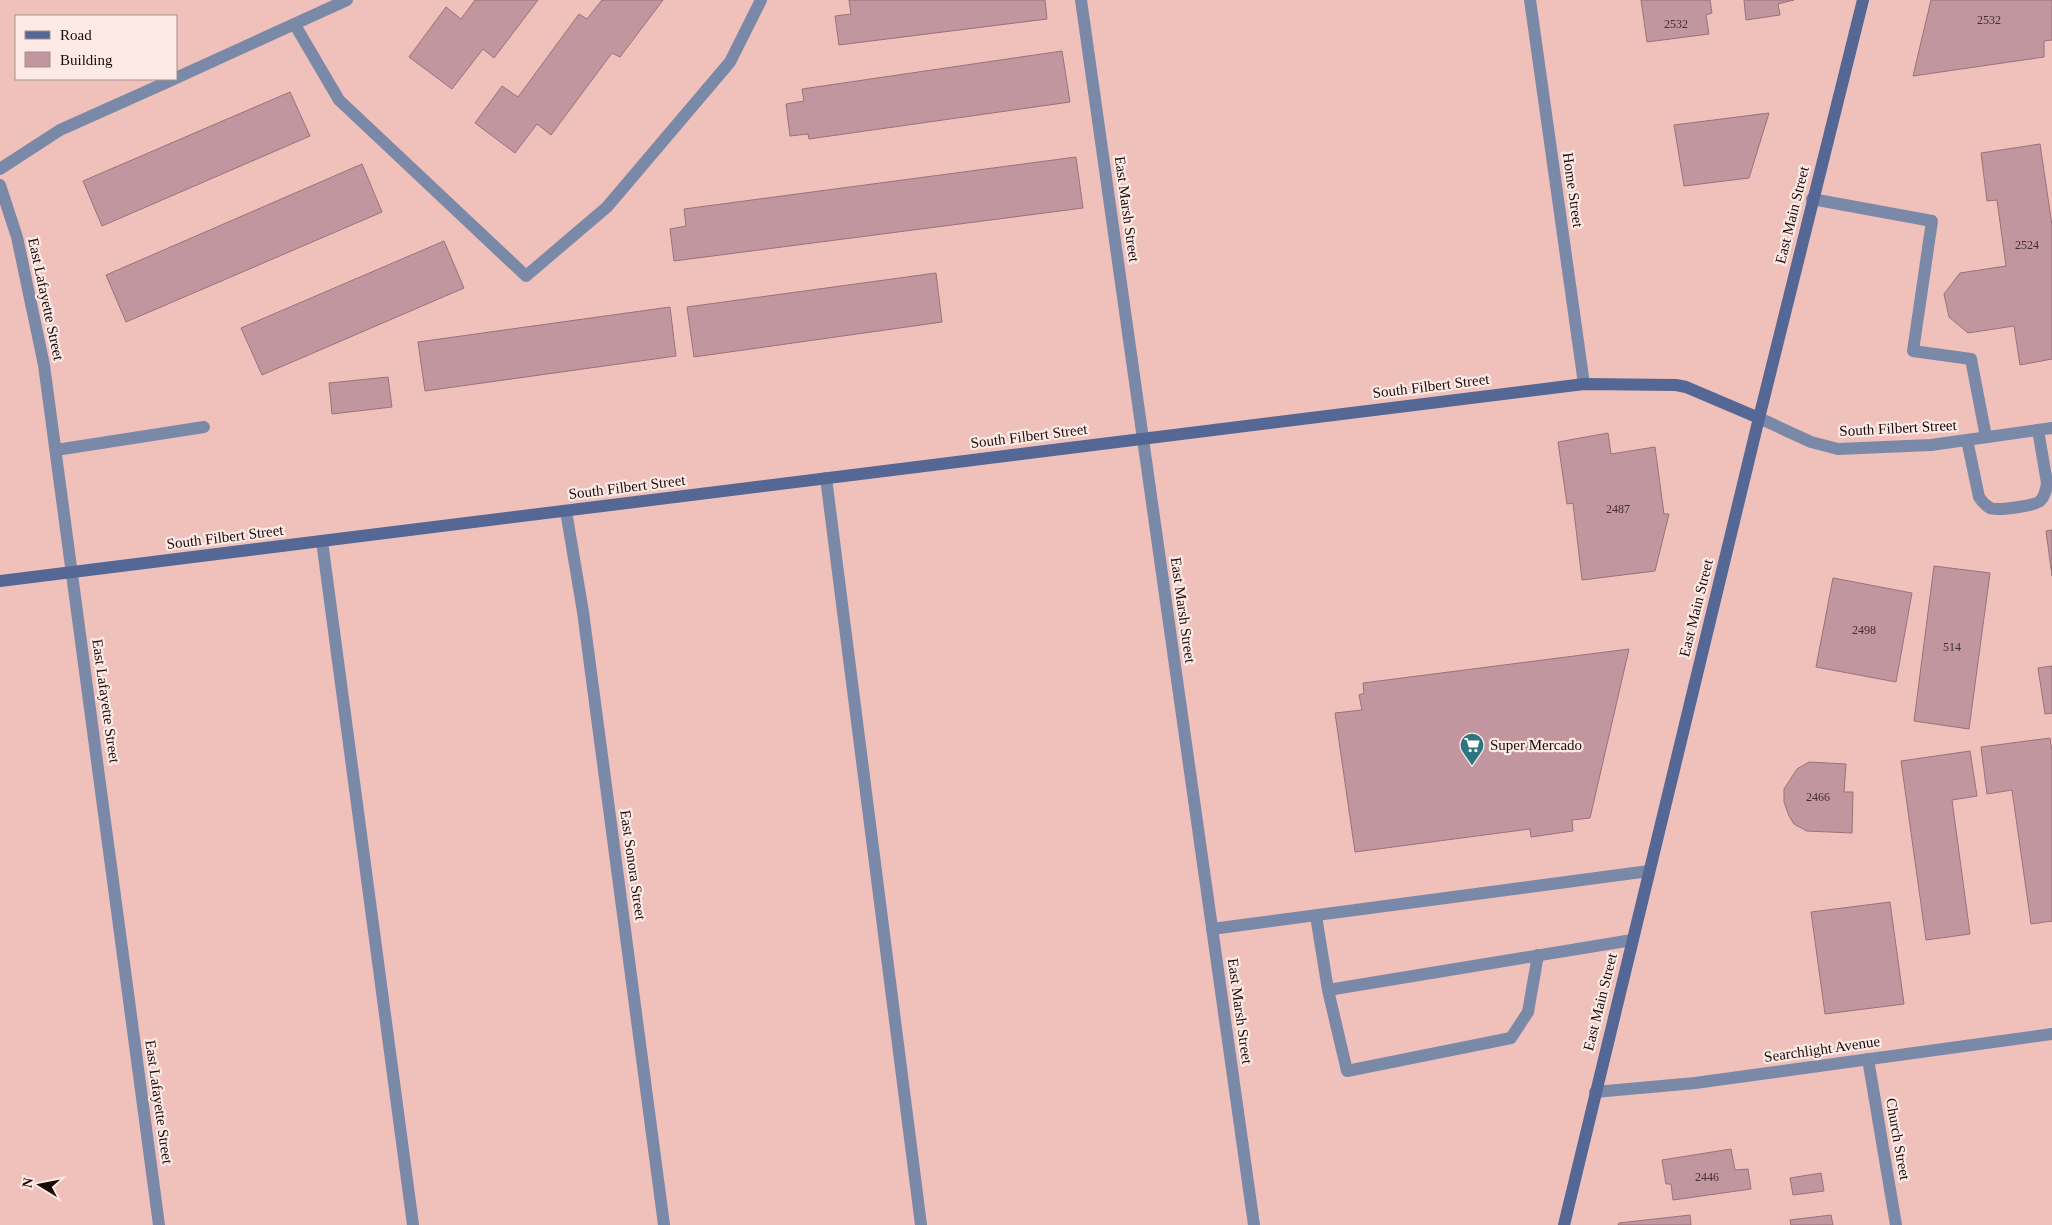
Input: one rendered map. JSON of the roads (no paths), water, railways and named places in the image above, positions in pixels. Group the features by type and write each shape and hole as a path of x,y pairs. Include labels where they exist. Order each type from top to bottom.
{"street":[{"path":"178,77 347,0"},
{"path":"295,25 339,100 526,276 607,207 730,62 761,0"},
{"name":"East Marsh Street","path":"1081,0 1254,1225"},
{"name":"Home Street","path":"1530,0 1584,384"},
{"name":"East Main Street","path":"1564,1225 1812,199 1862,0"},
{"path":"0,168 60,130 171,80"},
{"name":"East Lafayette Street","path":"0,184 17,237 42,356 159,1225"},
{"path":"1812,199 1932,221 1913,351 1971,359 1986,437"},
{"name":"South Filbert Street","path":"0,581 1584,384 1676,385 1686,387 1811,442 1838,449 1931,445 2052,428"},
{"path":"56,450 204,427"},
{"path":"1967,440 1979,497 1984,504 1992,509 2035,505 2042,500 2047,483 2038,430"},
{"path":"826,478 921,1225"},
{"name":"East Sonora Street","path":"566,511 583,612 664,1225"},
{"path":"322,541 413,1225"},
{"path":"1212,929 1649,871"},
{"path":"1316,916 1328,990 1347,1071 1511,1038 1528,1012 1538,955"},
{"path":"1328,990 1632,940"},
{"name":"Searchlight Avenue","path":"1595,1092 1695,1083 2052,1034"},
{"name":"Church Street","path":"1868,1059 1896,1225"}],"place":[{"name":"Super Mercado","path":"1472,766"}]}
